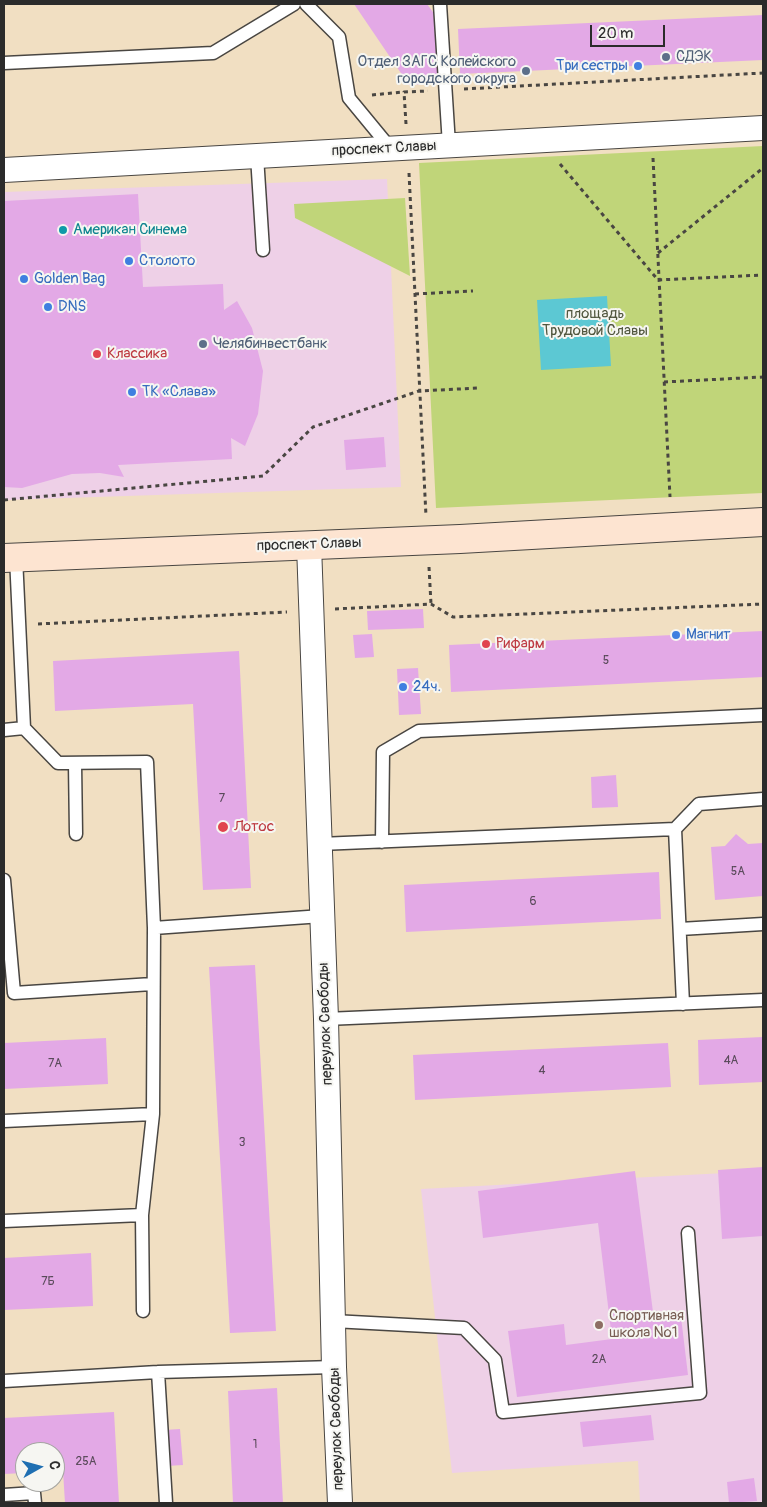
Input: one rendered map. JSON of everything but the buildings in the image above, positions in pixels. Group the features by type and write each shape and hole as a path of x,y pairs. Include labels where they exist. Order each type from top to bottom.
{"main road":[{"name":"проспект Славы","path":"10,557 427,540 763,522"}],"street":[{"name":"проспект Славы","path":"4,170 763,128"},
{"name":"переулок Свободы","path":"309,545 326,1019 334,1367 340,1503"}],"lane":[{"path":"4,63 213,53 294,4"},
{"path":"306,4 338,37 349,98 400,149"},
{"path":"440,4 449,145"},
{"path":"257,156 263,250"},
{"path":"10,557 18,625 24,728 58,763 147,762 154,928 152,984 153,1114 142,1215 143,1312"},
{"path":"382,842 383,752 418,731 763,715"},
{"path":"4,730 24,728"},
{"path":"75,763 76,834"},
{"path":"320,844 674,829 699,804 763,800"},
{"path":"674,829 683,1004"},
{"path":"4,880 14,993 152,984"},
{"path":"154,928 322,916"},
{"path":"680,929 763,924"},
{"path":"326,1019 763,1000"},
{"path":"4,1122 153,1114"},
{"path":"4,1220 142,1215"},
{"path":"333,1321 464,1328 495,1360 504,1412 700,1393 688,1233"},
{"path":"4,1381 158,1372 334,1367"},
{"path":"158,1372 166,1503"},
{"path":"4,1495 34,1493 34,1503"}],"path":[{"path":"349,98 404,92 763,73"},
{"path":"404,92 400,149 415,294 431,604"},
{"path":"652,151 670,497"},
{"path":"559,163 658,280"},
{"path":"657,254 763,168"},
{"path":"658,280 763,275"},
{"path":"415,294 473,291"},
{"path":"664,382 763,377"},
{"path":"4,500 263,476 313,427 419,391 479,388"},
{"path":"18,625 431,604 453,617 763,604"}],"shaded area":[{"path":"387,179 401,487 4,500 4,192"},
{"name":"Спортивная школа №1","path":"763,1171 763,1503 640,1503 638,1461 452,1473 421,1189"}],"green space":[{"name":"площадь Трудовой Славы","path":"763,146 763,493 436,508 419,163"},
{"path":"405,198 410,276 295,218 294,204"}],"water":[{"path":"607,296 611,366 541,370 537,300"}],"place":[{"name":"СДЭК","path":"666,57"},
{"name":"Три сестры","path":"638,66"},
{"name":"Отдел ЗАГС Копейского городского округа","path":"526,71"},
{"name":"Американ Синема","path":"63,230"},
{"name":"Столото","path":"129,261"},
{"name":"Golden Bag","path":"24,279"},
{"name":"DNS","path":"48,307"},
{"name":"Челябинвестбанк","path":"203,344"},
{"name":"Классика","path":"97,354"},
{"name":"ТК «Слава»","path":"132,392"},
{"name":"Магнит","path":"676,635"},
{"name":"Рифарм","path":"486,644"},
{"name":"24ч.","path":"403,687"},
{"name":"Лотос","path":"223,827"},
{"name":"Спортивная школа №1","path":"599,1325"}]}
